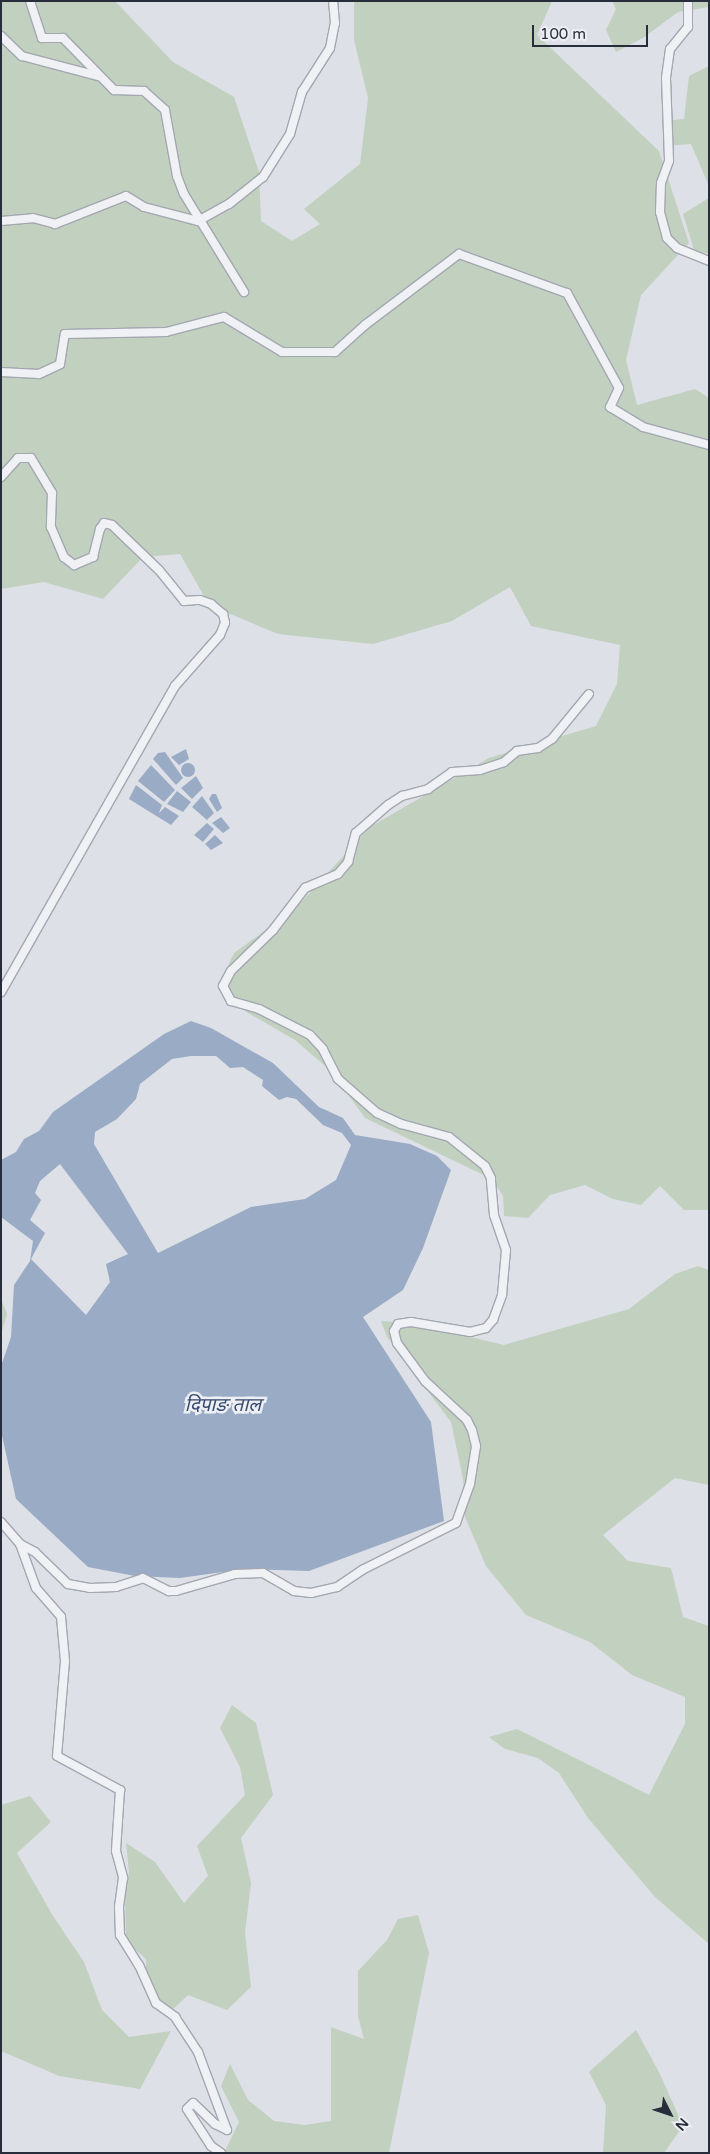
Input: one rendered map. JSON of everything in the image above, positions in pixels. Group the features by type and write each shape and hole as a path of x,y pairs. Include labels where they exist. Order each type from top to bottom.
{"street":[{"path":"30,1 42,38 62,38 114,90 144,91 165,110 177,176 198,221 244,292"},
{"path":"1,221 33,218 56,224 126,196 144,207 198,221 229,204 263,176 290,134 302,92 330,48 334,23 332,1"},
{"path":"688,1 688,27 670,49 666,78 669,161 661,183 660,212 667,238 677,248 709,261"},
{"path":"1,36 22,56 100,76"},
{"path":"1,372 39,374 60,364 65,334 166,332 224,316 282,352 335,352 365,325 459,254 567,293 619,388 610,407 643,426 709,445"},
{"path":"1,477 18,458 31,458 52,493 52,526 64,557 74,565 93,557 100,529 104,523 112,525 160,570 176,594 184,601 200,600 211,604 223,614 226,624 220,635 174,686 1,992"},
{"path":"20,1544 35,1552 68,1584 90,1588 116,1587 143,1578 169,1591 176,1591 235,1574 263,1573 294,1591 310,1594 337,1587 364,1569 456,1523 470,1484 476,1446 472,1430 467,1420 425,1381 397,1343 394,1331 398,1324 411,1322 470,1332 486,1328 493,1320 502,1295 506,1250 494,1215 491,1178 485,1166 449,1137 401,1124 377,1113 338,1079 323,1049 310,1035 259,1009 231,1001 223,986 231,971 273,930 305,888 338,874 348,862 356,834 388,805 402,796 428,789 452,772 493,766 517,751 545,745 578,711 589,694"},
{"path":"1,1522 20,1544 36,1588 61,1617 65,1661 57,1756 120,1790 116,1851 123,1878 119,1907 120,1935 139,1965 156,2004 175,2017 198,2052 227,2130 215,2124 193,2102 188,2109 211,2146 221,2153"}],"green space":[{"path":"1,1 115,1 173,62 234,97 259,172 261,221 292,241 320,224 304,209 360,164 368,98 354,40 354,1 552,1 537,35 659,151 689,243 641,295 626,360 637,405 695,389 709,398 709,1210 684,1210 660,1186 641,1205 613,1199 585,1185 550,1195 528,1218 504,1216 503,1196 492,1179 365,1118 331,1071 295,1040 245,1011 219,985 234,953 294,910 370,827 489,758 596,726 617,684 620,645 531,626 510,587 452,621 373,644 278,634 209,605 180,554 143,557 103,599 44,582 1,589"},
{"path":"612,1 709,1 709,7 678,12 643,38 616,52 606,30 616,9"},
{"path":"709,66 709,186 691,144 663,146 663,121 684,119 689,76"},
{"path":"709,198 709,254 694,250 683,214"},
{"path":"698,1266 709,1270 709,1485 675,1478 603,1535 628,1561 671,1568 683,1617 709,1626 709,1944 655,1897 588,1818 559,1773 538,1758 505,1749 489,1737 517,1729 649,1795 685,1724 685,1697 632,1675 590,1642 526,1615 486,1566 465,1517 463,1479 451,1422 387,1337 381,1321 413,1323 504,1345 629,1309 675,1274"},
{"path":"1,1299 7,1314 1,1335"},
{"path":"232,1705 256,1723 273,1795 241,1838 251,1883 245,1933 251,1987 227,2010 188,1995 170,2012 146,1990 146,1959 126,1941 125,1899 129,1872 126,1843 155,1862 184,1903 208,1876 197,1846 245,1795 240,1767 220,1728"},
{"path":"30,1796 51,1822 17,1853 53,1916 84,1962 102,2010 129,2037 171,2031 140,2089 59,2076 1,2051 1,1805"},
{"path":"418,1915 429,1953 389,2153 224,2153 239,2122 221,2086 230,2064 248,2100 274,2121 305,2125 331,2121 331,2027 364,2039 358,2016 358,1971 387,1940 398,1919"},
{"path":"636,2030 660,2074 683,2126 664,2153 603,2153 606,2105 589,2072"}],"water":[{"path":"186,749 189,759 179,765 171,757"},
{"path":"165,752 183,778 176,785 153,759 158,753"},
{"path":"185,763 191,763 195,770 191,777 185,777 181,773 181,767"},
{"path":"151,765 175,790 164,802 138,781"},
{"path":"196,776 203,788 192,799 181,788"},
{"path":"136,785 162,805 159,813 165,807 179,816 171,825 129,799"},
{"path":"177,791 191,802 183,812 167,804"},
{"path":"212,794 216,794 222,808 217,812 209,799"},
{"path":"202,796 214,813 207,820 192,807"},
{"path":"221,817 230,828 223,833 212,823"},
{"path":"207,823 214,829 203,842 194,835"},
{"path":"215,835 223,843 211,850 205,844"},
{"name":"दिपाङ ताल","path":"191,1021 211,1028 273,1063 319,1107 343,1118 355,1135 410,1144 437,1156 451,1170 423,1248 403,1290 363,1317 431,1422 444,1521 309,1571 244,1569 180,1578 135,1576 88,1567 16,1499 1,1431 1,1366 11,1337 14,1285 30,1261 33,1241 1,1217 1,1160 16,1152 24,1139 39,1131 53,1112 164,1034","holes":["191,1056 216,1056 230,1068 243,1067 263,1080 262,1086 279,1100 287,1097 296,1099 323,1125 342,1133 351,1145 336,1180 305,1199 251,1207 158,1253 94,1144 95,1132 117,1119 136,1099 140,1084 172,1059","60,1164 128,1254 106,1264 110,1282 86,1315 31,1259 45,1233 30,1220 41,1200 35,1193 40,1181"]}]}
